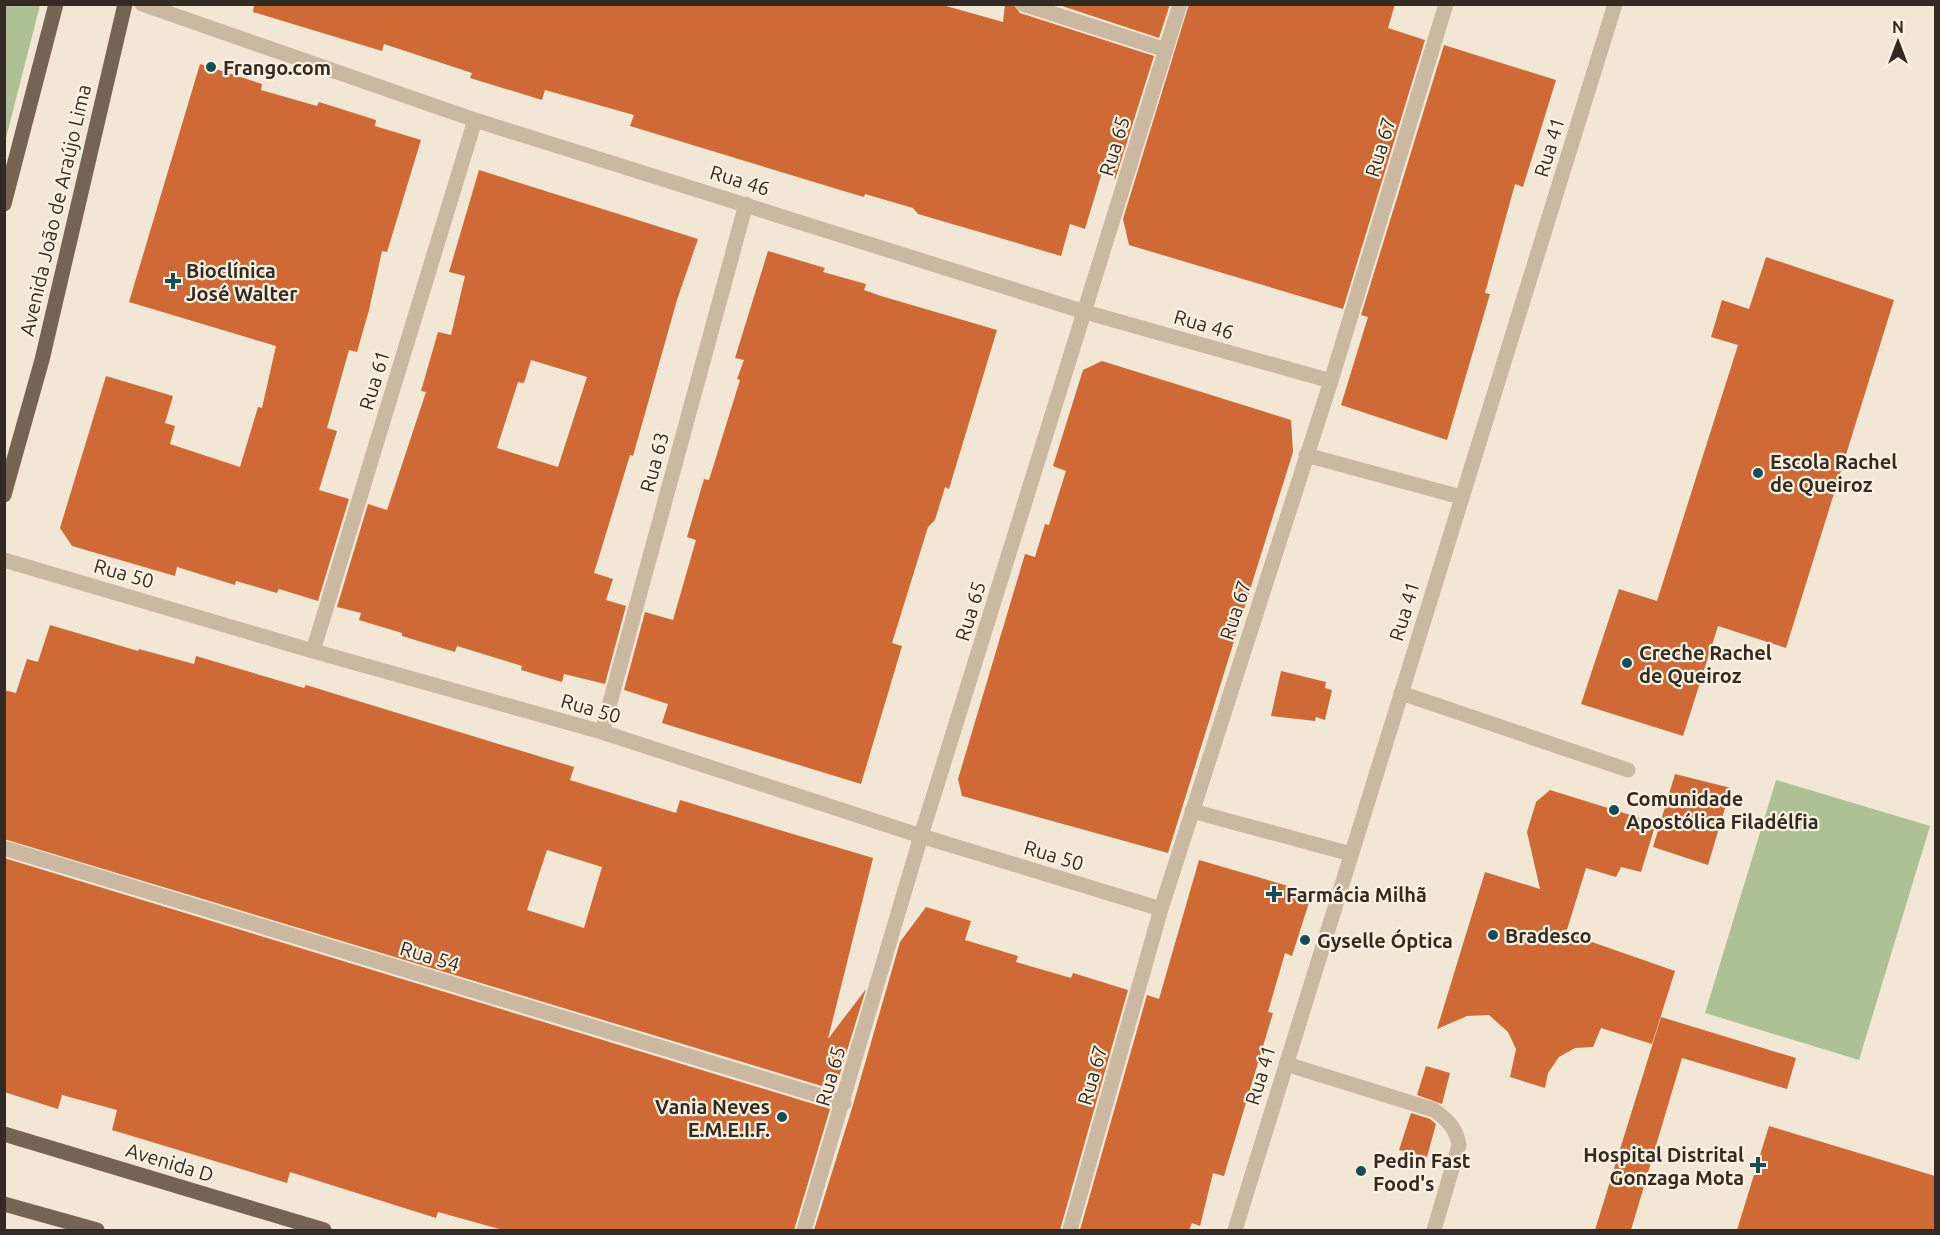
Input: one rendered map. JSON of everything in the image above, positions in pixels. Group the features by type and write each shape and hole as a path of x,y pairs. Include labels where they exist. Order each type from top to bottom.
{"main road":[{"path":"4,204 56,4"},
{"name":"Avenida João de Araújo Lima","path":"4,495 42,360 125,4"},
{"name":"Avenida D","path":"4,1134 324,1230"},
{"path":"4,1204 97,1230"}],"street":[{"name":"Rua 46","path":"142,4 475,120 1085,312 1331,381"},
{"path":"1023,4 1166,50"},
{"name":"Rua 65","path":"804,1230 844,1103 921,836 1180,4"},
{"name":"Rua 67","path":"1070,1230 1161,909 1331,381 1446,4"},
{"name":"Rua 41","path":"1234,1230 1615,4"},
{"name":"Rua 61","path":"313,651 475,120"},
{"name":"Rua 63","path":"602,732 746,204"},
{"path":"1306,455 1461,497"},
{"name":"Rua 50","path":"4,560 313,651 602,732 921,836 1161,909"},
{"path":"1401,693 1628,770"},
{"path":"1192,811 1351,854"},
{"name":"Rua 54","path":"4,848 844,1103"},
{"path":"1286,1064 1384,1097 1424,1107 1448,1120 1457,1132 1459,1145 1434,1230"}],"green space":[{"path":"4,5 40,5 5,142"},
{"path":"1776,780 1930,826 1859,1060 1705,1013"}],"building":[{"path":"254,4 939,4 1003,22 1005,4 1013,4 1020,13 1154,56 1115,180 1109,149 1085,229 1070,224 1061,256 918,214 913,208 865,194 864,197 630,126 634,115 545,90 542,100 470,78 472,73 384,44 382,51 253,12"},
{"path":"1056,4 1170,4 1159,38"},
{"path":"1189,4 1395,4 1388,28 1425,40 1343,309 1129,245 1123,219"},
{"path":"1444,45 1556,80 1523,187 1515,184 1485,293 1490,294 1447,440 1341,405 1368,317 1361,315"},
{"path":"200,64 262,84 261,90 317,106 319,102 376,120 375,126 421,140 387,252 382,251 357,352 349,350 327,428 337,431 319,490 349,499 318,601 279,589 277,593 236,581 235,585 177,567 175,576 72,546 60,528 106,376 173,396 165,423 175,426 170,444 240,467 258,407 262,408 276,346 129,302"},
{"path":"479,170 698,239 677,300 633,456 630,455 594,573 613,579 606,600 626,606 605,684 564,674 562,682 521,670 522,666 457,646 455,652 359,620 361,613 337,607 368,504 387,510 426,392 421,391 438,332 451,335 465,276 449,272","holes":["531,360 587,377 558,467 497,448 518,382 524,383"]},
{"path":"768,251 825,268 823,272 866,284 864,290 881,296 997,330 949,489 945,487 935,520 928,527 892,643 902,646 861,784 662,723 668,704 624,690 645,612 673,620 696,540 687,537 704,479 709,480 740,380 737,379 744,360 735,358"},
{"path":"1766,257 1894,300 1786,648 1718,626 1683,736 1581,704 1619,589 1657,601 1738,345 1711,337 1722,300 1749,309"},
{"path":"1102,361 1291,420 1293,452 1168,853 962,796 958,779 1025,554 1035,557 1045,524 1049,525 1066,471 1053,466 1083,370"},
{"path":"50,625 138,651 139,649 194,664 196,656 304,688 306,685 574,767 570,780 676,813 680,800 873,858 828,1039 866,989 835,1090 4,839 4,690 16,693 27,659 38,662","holes":["547,850 602,867 584,928 527,910"]},
{"path":"1281,671 1326,682 1325,688 1332,690 1325,720 1316,717 1315,721 1271,716"},
{"path":"1675,774 1731,788 1708,865 1653,847"},
{"path":"1550,790 1656,823 1641,872 1621,867 1616,877 1586,868 1566,933 1675,971 1652,1044 1601,1028 1593,1047 1575,1048 1559,1057 1548,1073 1545,1088 1510,1077 1516,1049 1508,1032 1489,1015 1467,1016 1437,1029 1485,872 1540,889 1527,832 1536,802"},
{"path":"4,858 830,1109 794,1230 503,1230 438,1212 436,1218 290,1172 287,1183 112,1130 117,1110 62,1095 58,1109 4,1092"},
{"path":"1199,860 1312,893 1292,956 1285,953 1268,1012 1273,1013 1224,1176 1213,1173 1200,1226 1192,1223 1189,1230 1080,1230 1147,995 1159,999"},
{"path":"926,907 971,921 965,940 1018,956 1016,962 1071,978 1073,973 1128,990 1060,1230 814,1230 900,942"},
{"path":"1661,1017 1796,1058 1787,1089 1682,1058 1631,1230 1595,1230"},
{"path":"1426,1066 1450,1073 1442,1104 1417,1095"},
{"path":"1411,1113 1430,1119 1436,1124 1427,1157 1399,1150"},
{"path":"1769,1126 1935,1176 1935,1230 1737,1230"}],"place":[{"name":"Frango.com","path":"211,67"},
{"name":"Bioclínica José Walter","path":"173,281"},
{"name":"Escola Rachel de Queiroz","path":"1758,473"},
{"name":"Creche Rachel de Queiroz","path":"1627,663"},
{"name":"Comunidade Apostólica Filadélfia","path":"1614,810"},
{"name":"Farmácia Milhã","path":"1274,894"},
{"name":"Bradesco","path":"1493,935"},
{"name":"Gyselle Óptica","path":"1305,940"},
{"name":"Vania Neves E.M.E.I.F.","path":"782,1117"},
{"name":"Hospital Distrital Gonzaga Mota","path":"1758,1165"},
{"name":"Pedin Fast Food's","path":"1361,1171"}]}
